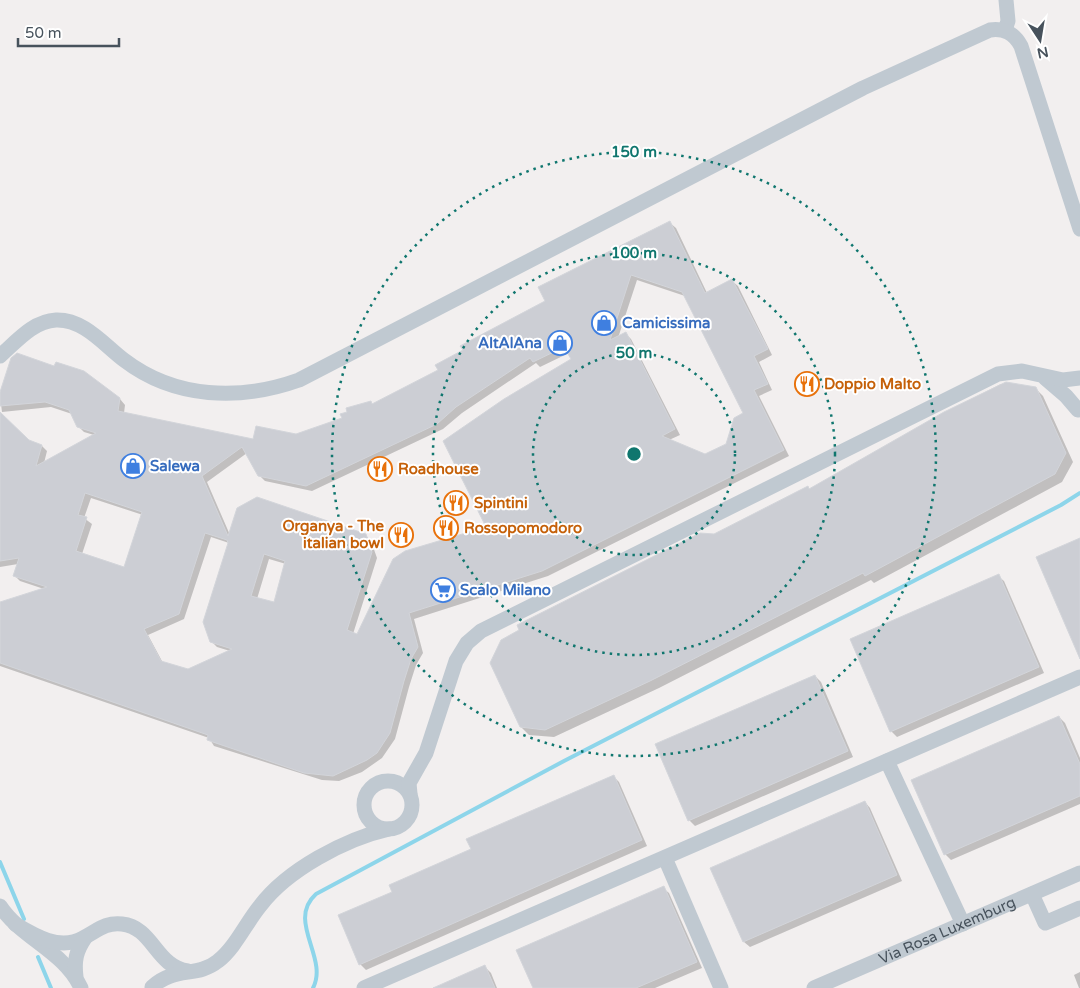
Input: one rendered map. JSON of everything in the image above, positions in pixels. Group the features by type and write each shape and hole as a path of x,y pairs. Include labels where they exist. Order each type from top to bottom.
{"street":[{"path":"1005,30 1008,21 1006,0"},
{"path":"0,356 31,328 48,321 58,320 78,324 139,370 180,388 222,394 244,393 281,386 298,380 863,88 990,30 1005,30 1012,34 1022,46 1080,230"},
{"path":"152,988 173,974 202,969 220,960 260,906 286,879 304,866 356,841 404,823 412,810 409,783 426,753 460,651 474,636 998,374 1022,371 1063,380 1080,378"},
{"path":"1034,373 1056,386 1079,412"},
{"path":"1079,412 1076,401 1080,384"},
{"path":"364,988 888,761 1078,682"},
{"path":"888,761 963,924"},
{"path":"389,829 374,825 368,817 364,804 370,789 376,784 408,775 418,767"},
{"path":"391,781 399,783 410,794"},
{"path":"356,841 366,832 368,817"},
{"path":"665,858 721,988"},
{"name":"Via Rosa Luxemburg","path":"814,988 1080,873"},
{"path":"1032,894 1045,923 1080,908"},
{"path":"0,906 15,924 62,960 78,984"},
{"path":"15,924 56,943 66,944 84,938"},
{"path":"78,984 74,963 77,950 84,938 95,929 108,924 122,924 135,928 147,936 154,948 167,963 182,970 193,971"},
{"path":"152,988 158,975 158,961 154,948"}],"building":[{"path":"670,221 705,293 732,279 768,349 754,356 768,384 754,390 784,450 542,571 409,613 418,647 411,659 390,733 377,753 367,760 333,776 304,773 207,740 208,735 0,663 0,602 47,587 13,576 19,558 0,561 0,412 29,440 42,445 36,466 96,433 77,427 69,410 45,402 0,406 0,392 11,358 17,353 54,366 56,362 84,371 120,398 118,411 253,439 256,426 296,434 342,418 340,414 347,412 346,408 371,401 372,404 438,370 435,365 463,350 460,346 545,301 538,287","holes":["631,275 682,292 743,413 734,418 726,444 705,454 662,436 675,429 626,332 610,340","564,347 571,359 504,399 443,441 486,527 405,551 393,559 357,634 347,630 372,552 366,534 257,497 237,508 228,536 202,476 242,447 258,476 306,486 437,424 456,407 530,358 533,362","85,493 142,512 124,567 76,551 87,517 78,515","205,533 227,540 228,543 203,622 210,642 232,649 188,669 161,661 144,629 179,614","264,554 285,561 274,602 251,596"]},
{"path":"1006,382 1036,387 1066,453 1055,474 865,576 863,573 650,681 545,730 520,727 490,663 501,640 519,630 517,625 700,533 714,534 808,486 809,489 944,412"},
{"path":"1080,538 1080,659 1036,557"},
{"path":"999,574 1039,667 890,732 850,639"},
{"path":"815,675 848,751 688,821 655,744"},
{"path":"1059,716 1080,764 1080,796 944,855 911,780"},
{"path":"614,775 642,840 359,965 338,915 392,892 389,885 471,849 466,839"},
{"path":"865,801 897,875 743,942 710,868"},
{"path":"664,886 697,962 636,988 533,988 516,950"},
{"path":"485,965 495,988 433,988"}],"waterway":[{"path":"313,988 316,964 306,928 305,916 308,905 316,894 564,761 1061,505 1080,493"},
{"path":"0,862 24,919"},
{"path":"38,957 51,988"}],"place":[{"name":"Camicissima","path":"604,323"},
{"name":"AltAlAna","path":"560,343"},
{"name":"Doppio Malto","path":"807,384"},
{"name":"Salewa","path":"133,466"},
{"name":"Roadhouse","path":"380,469"},
{"name":"Spintini","path":"456,503"},
{"name":"Rossopomodoro","path":"446,528"},
{"name":"Organya - The italian bowl","path":"401,535"},
{"name":"Scalo Milano","path":"443,590"}]}
